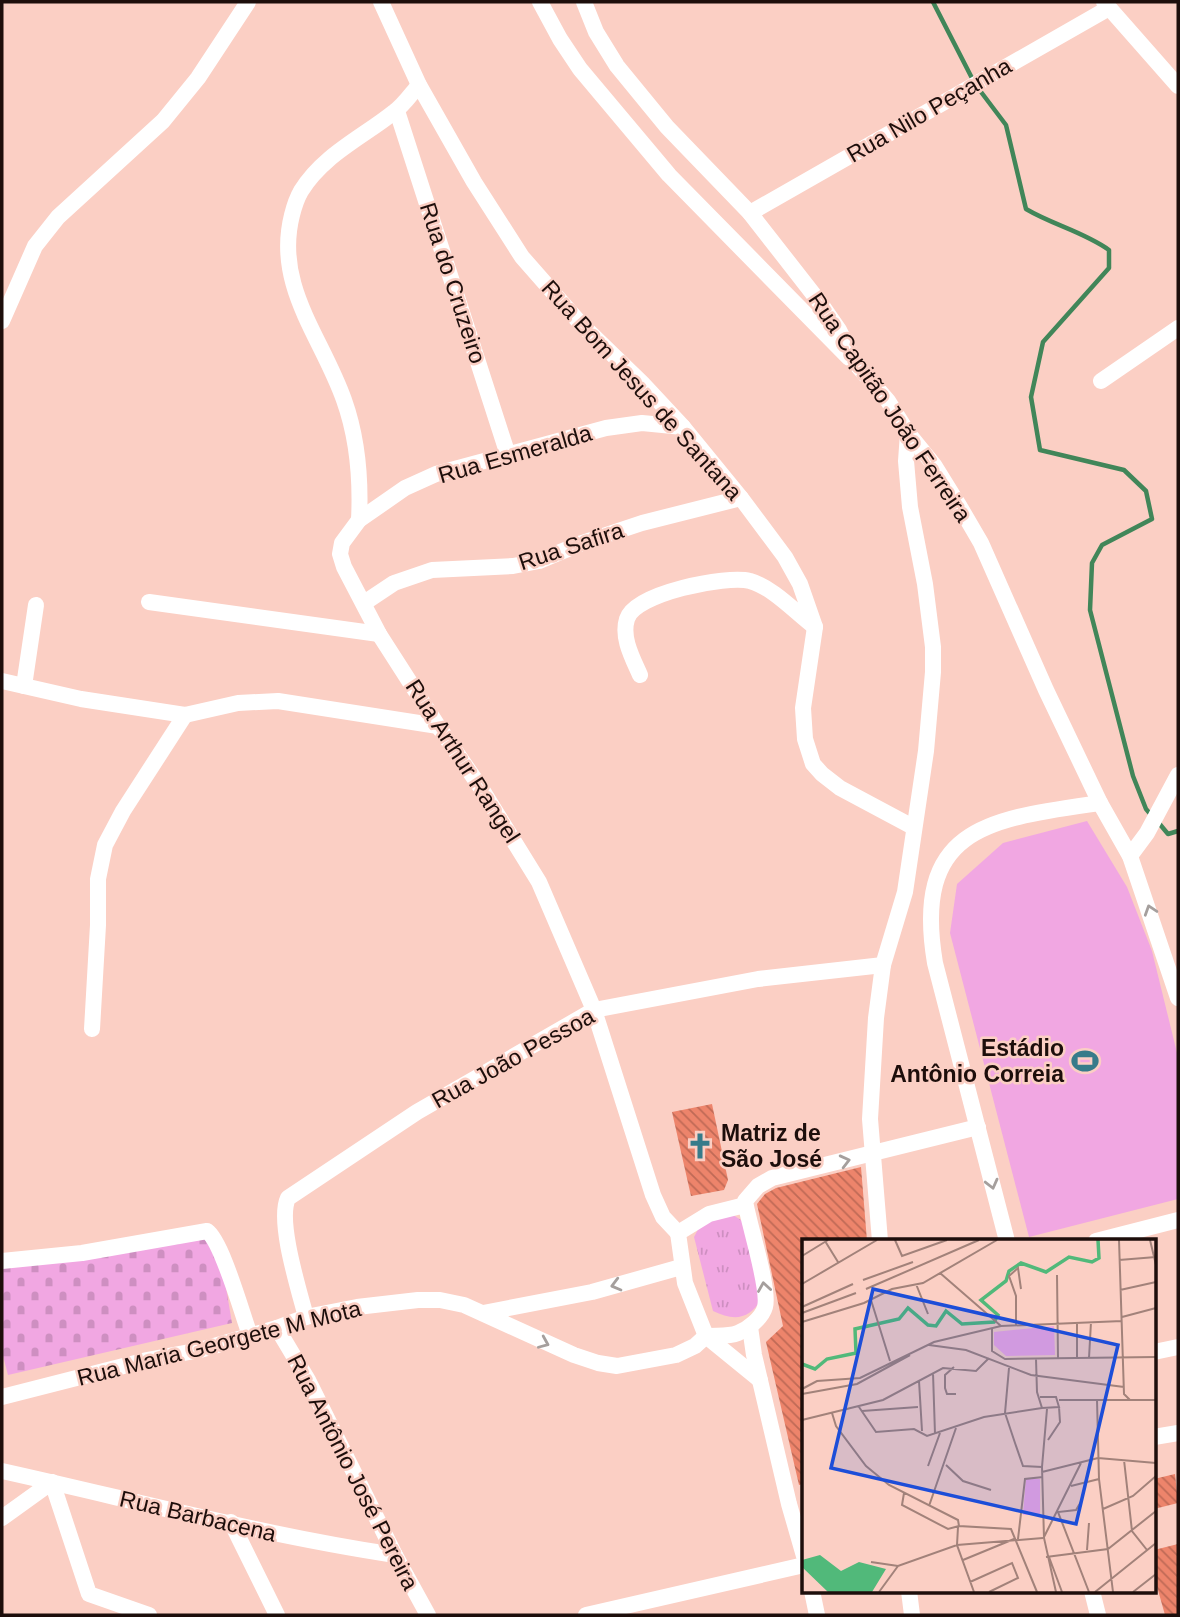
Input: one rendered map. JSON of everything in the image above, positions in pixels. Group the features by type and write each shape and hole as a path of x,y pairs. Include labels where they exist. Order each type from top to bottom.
{"street":[{"path":"2,321 35,246 58,217 163,121 198,78 248,2"},
{"name":"Rua Bom Jesus de Santana","path":"381,2 419,85 474,182 522,257 580,323 683,427 785,557 800,584 815,627 803,708 805,739 813,764 839,788 914,827"},
{"path":"540,2 580,69 669,175 814,325 856,364"},
{"name":"Rua Capitão João Ferreira","path":"584,2 596,32 617,66 667,127 750,213 821,304 839,330 856,364 888,401 908,433 934,465 981,543 1046,690 1100,803 1130,856 1171,948 1178,998"},
{"path":"1106,5 1178,86"},
{"name":"Rua Nilo Peçanha","path":"750,213 1106,5"},
{"path":"359,520 361,488 353,432 335,377 294,288 288,267 289,228 301,191 336,153 397,111 419,85"},
{"name":"Rua do Cruzeiro","path":"397,111 509,455"},
{"path":"1101,380 1178,328"},
{"name":"Rua Esmeralda","path":"359,520 405,488 436,474 606,428 642,424 683,427"},
{"path":"880,1239 871,1154 870,1083 883,965 905,892 929,727 933,659 925,584 910,507 906,461 908,433"},
{"name":"Rua Safira","path":"364,603 394,583 432,570 513,566 539,561 642,523 741,498"},
{"name":"Rua Arthur Rangel","path":"359,520 342,543 340,554 344,567 379,634 481,788 539,882 594,1010 653,1195 663,1217 678,1233"},
{"path":"640,676 626,634 627,619 631,612 644,602 689,587 719,580 747,580 760,585 815,627"},
{"path":"149,602 379,634"},
{"path":"24,686 36,605"},
{"path":"2,681 81,699 185,715 238,703 278,701 438,726"},
{"path":"92,1029 98,879 105,845 123,811 185,715"},
{"path":"1130,856 1147,833 1178,775"},
{"path":"1006,1239 949,1021 929,929 935,881 945,861 962,840 988,825 1014,817 1100,803"},
{"name":"Rua João Pessoa","path":"306,1317 289,1242 285,1205 288,1198 417,1112 594,1010 758,979 883,965"},
{"path":"483,1313 574,1355 617,1366 677,1355 695,1346 706,1336 729,1336 750,1327 763,1311 766,1298 746,1207 748,1197 758,1186 772,1178 978,1127"},
{"path":"746,1207 709,1214 678,1233 681,1267 706,1336 760,1380"},
{"path":"1104,1239 1178,1220"},
{"path":"2,1261 96,1251 208,1231 214,1236 221,1251 250,1335"},
{"name":"Rua Maria Georgete M Mota","path":"2,1396 147,1360 200,1350 278,1328 306,1317 357,1307 440,1300 464,1305 483,1313 592,1292 681,1267"},
{"path":"750,1327 789,1504 802,1549"},
{"name":"Rua Antônio José Pereira","path":"278,1328 314,1392 428,1615"},
{"path":"1156,1352 1178,1347"},
{"path":"1156,1437 1178,1433"},
{"name":"Rua Barbacena","path":"2,1471 187,1515 395,1555"},
{"path":"2,1518 52,1482 89,1594 149,1615"},
{"path":"231,1522 276,1615"},
{"path":"586,1615 802,1565"},
{"path":"812,1592 817,1615"},
{"path":"909,1592 912,1615"},
{"path":"1092,1592 1098,1615"}],"green space":[{"path":"1087,821 1127,887 1152,951 1178,1057 1178,1199 1029,1237 950,933 957,884 1003,843"},
{"path":"730,1213 744,1222 761,1299 752,1311 740,1317 713,1311 694,1237 702,1222"},
{"path":"217,1234 232,1323 8,1375 2,1352 2,1268"}],"building":[{"name":"Matriz de São José","path":"712,1104 728,1180 724,1190 691,1196 672,1112"},
{"path":"861,1167 867,1239 802,1239 802,1484 799,1485 766,1342 783,1326 757,1204 765,1194 776,1188"},
{"path":"1175,1474 1178,1503 1156,1508 1156,1479"},
{"path":"1178,1544 1178,1615 1165,1615 1156,1583 1156,1550"}],"waterway":[{"path":"933,2 975,84 1006,125 1026,209 1109,250 1109,268 1043,342 1031,397 1040,450 1124,470 1146,491 1152,519 1102,545 1092,563 1090,610 1133,776 1146,809 1152,816"},
{"path":"1158,822 1168,834 1178,831"}],"place":[{"name":"Estádio Antônio Correia","path":"1085,1061"},
{"name":"Matriz de São José","path":"700,1146"}]}
